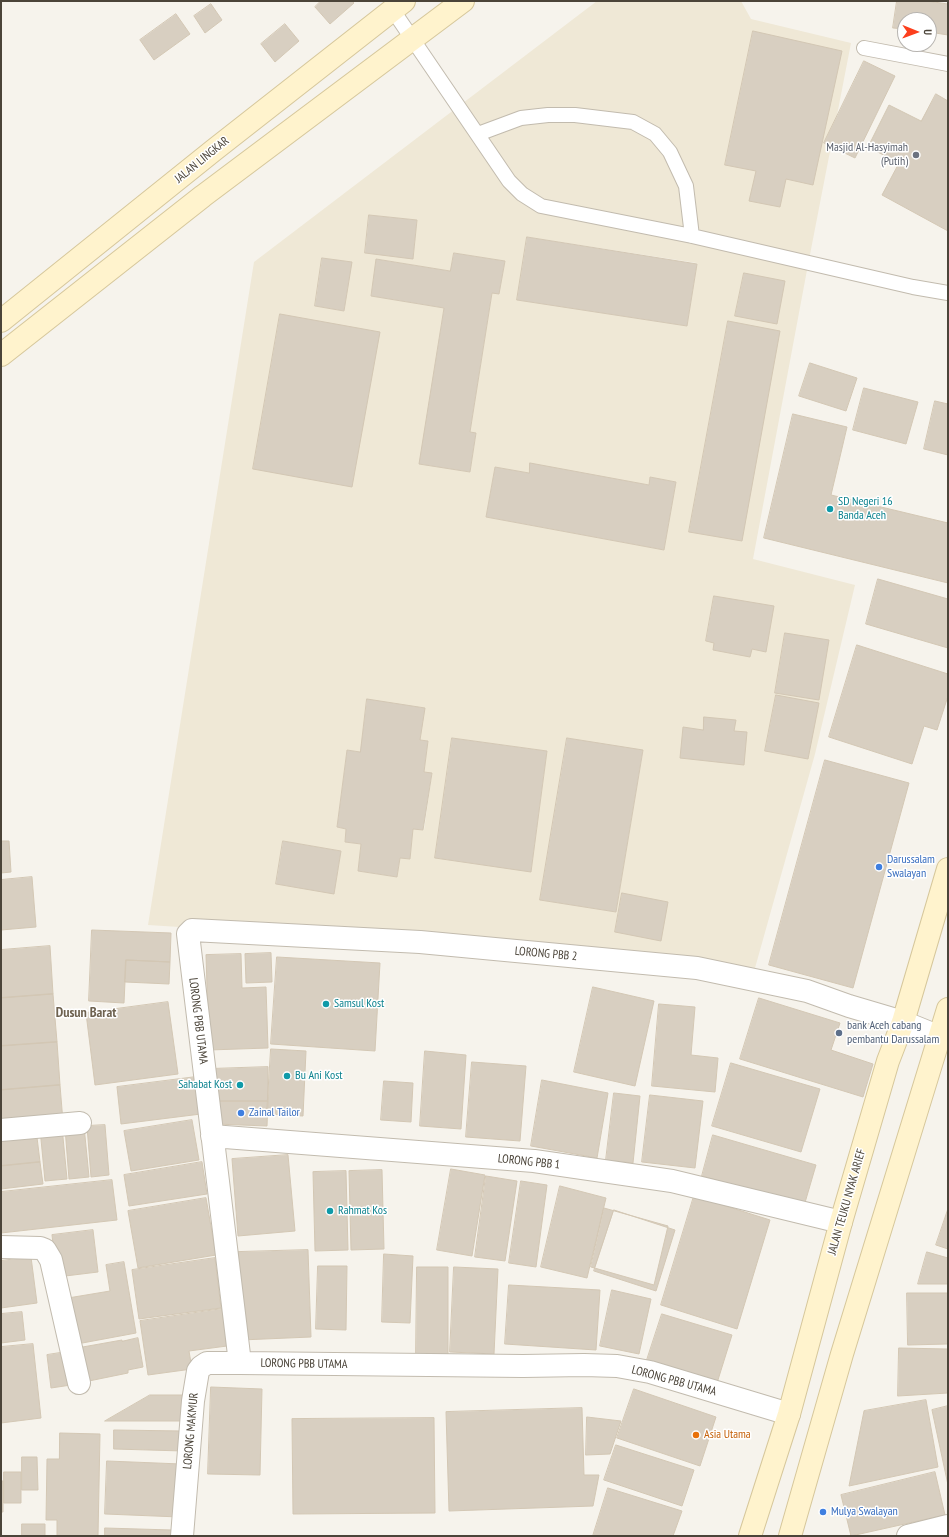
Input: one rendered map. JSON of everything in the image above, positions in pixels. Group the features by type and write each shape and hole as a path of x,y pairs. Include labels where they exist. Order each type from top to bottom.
{"main road":[{"path":"1,355 203,196 417,46 464,1"},
{"name":"JALAN LINGKAR","path":"1,321 398,5"},
{"name":"JALAN TEUKU NYAK ARIEF","path":"750,1536 788,1414 888,1060 903,1022 948,869"},
{"path":"790,1536 842,1354 948,1009"}],"street":[{"name":"LORONG PBB 2","path":"187,938 188,934 192,930 420,942 697,968 807,990 903,1022"},
{"name":"LORONG PBB UTAMA","path":"187,938 240,1363 617,1366 650,1372 788,1414"},
{"path":"903,1022 940,1037"},
{"path":"1,1130 80,1123"},
{"name":"LORONG PBB 1","path":"212,1136 534,1161 672,1181 841,1222"},
{"path":"1,1246 40,1248 45,1250 51,1260 79,1384"},
{"name":"LORONG MAKMUR","path":"182,1536 193,1401 198,1371 207,1363 240,1363"},
{"path":"908,1536 948,1526"}],"lane":[{"path":"398,5 417,46 509,181 522,194 541,206 692,236 914,287 948,293"},
{"path":"864,48 948,64"},
{"path":"478,134 521,118 548,115 575,115 632,122 655,134 670,152 686,186 692,236"}],"shaded area":[{"path":"597,1 741,1 751,19 851,43 753,559 855,585 815,754 755,968 699,960 148,925 254,262","holes":["369,215 417,220 413,258 365,253","527,237 697,263 687,326 518,300","454,253 505,261 499,293 492,293 470,432 476,434 470,472 420,464 444,308 371,296 377,259 450,271","322,258 351,262 344,311 315,306","530,464 649,485 650,477 676,482 664,550 486,517 495,467 529,473","367,700 424,708 420,740 428,741 424,772 432,774 424,830 413,829 410,859 400,858 397,877 358,871 361,844 345,842 346,829 337,827 347,750 360,752","452,738 547,751 531,871 436,858","567,738 643,751 616,912 541,900","283,841 341,851 334,893 276,884"]}],"building":[{"path":"321,1 352,1 354,3 330,24 315,7"},
{"path":"897,1 927,1 948,4 948,35 937,33 937,12 897,12 897,28 893,28"},
{"path":"211,4 222,20 205,33 194,16"},
{"path":"176,14 190,34 154,60 140,40"},
{"path":"285,24 299,41 275,62 261,44"},
{"path":"753,31 842,51 813,185 786,179 780,207 749,201 756,171 725,165"},
{"path":"864,61 895,76 855,158 824,143"},
{"name":"Masjid Al-Hasyimah (Putih)","path":"936,94 948,101 948,231 882,195 899,163 868,147 889,105 921,121"},
{"path":"369,215 417,220 413,259 365,253"},
{"path":"527,237 697,264 687,326 517,300"},
{"path":"454,253 505,261 499,294 492,293 470,432 476,433 470,472 419,464 444,308 371,296 376,259 450,271"},
{"path":"322,258 352,262 344,311 315,306"},
{"path":"744,273 785,281 777,324 735,316"},
{"path":"280,314 380,332 352,487 253,469"},
{"path":"728,321 780,331 742,541 689,532"},
{"path":"810,363 857,378 846,411 799,396"},
{"path":"864,388 918,402 906,444 853,430"},
{"path":"935,401 948,404 948,455 924,449"},
{"name":"SD Negeri 16 Banda Aceh","path":"793,414 847,427 831,495 948,523 948,583 764,538"},
{"path":"530,463 649,485 650,477 676,482 664,550 486,517 495,467 529,473"},
{"path":"878,579 948,599 948,648 866,624"},
{"path":"714,596 774,606 766,652 752,649 750,657 713,650 714,643 706,641"},
{"path":"785,633 829,640 819,700 775,693"},
{"path":"857,645 948,674 948,696 937,730 924,726 912,764 829,737"},
{"path":"776,695 819,703 808,759 765,751"},
{"path":"367,699 425,708 420,740 428,741 424,772 432,773 423,830 413,829 410,859 400,858 397,877 358,871 361,844 345,842 346,829 337,827 347,750 360,752"},
{"path":"704,717 736,720 734,731 747,732 744,765 680,758 683,727 703,730"},
{"path":"452,738 547,751 531,872 435,858"},
{"path":"567,738 643,750 616,912 540,900"},
{"path":"825,760 909,783 853,988 769,965"},
{"path":"1,841 9,841 11,872 1,873"},
{"path":"283,841 341,851 334,894 276,884"},
{"path":"32,877 36,927 1,930 1,880"},
{"path":"622,893 668,902 661,941 615,932"},
{"path":"92,930 171,933 170,962 126,960 124,1003 89,1001"},
{"path":"50,946 53,994 1,998 1,950"},
{"path":"271,953 272,982 246,983 245,954"},
{"path":"241,954 242,988 266,987 268,1048 209,1050 206,955"},
{"name":"Samsul Kost","path":"277,957 380,963 375,1051 271,1044"},
{"path":"126,960 170,962 169,984 125,982"},
{"path":"593,987 654,1001 635,1086 574,1072"},
{"path":"53,994 57,1042 1,1046 1,998"},
{"path":"759,998 840,1023 831,1050 873,1064 863,1097 740,1059"},
{"path":"168,1002 178,1074 95,1085 86,1013"},
{"path":"659,1004 695,1007 691,1055 718,1058 715,1092 652,1086"},
{"path":"57,1042 60,1085 1,1090 1,1046"},
{"name":"Bu Ani Kost","path":"271,1049 306,1051 303,1116 267,1114"},
{"path":"425,1051 466,1055 461,1129 420,1126"},
{"path":"472,1062 526,1066 520,1141 466,1137"},
{"path":"731,1063 820,1089 801,1152 712,1126"},
{"name":"Sahabat Kost","path":"268,1067 268,1101 213,1101 209,1069"},
{"path":"196,1077 201,1114 121,1124 117,1087"},
{"path":"542,1080 608,1093 597,1158 531,1146"},
{"path":"384,1081 413,1083 411,1122 381,1120"},
{"path":"60,1085 63,1122 1,1127 1,1090"},
{"path":"614,1093 640,1096 633,1163 606,1160"},
{"path":"650,1095 703,1101 695,1168 642,1162"},
{"name":"Zainal Tailor","path":"213,1101 268,1101 267,1126 215,1124"},
{"path":"192,1120 199,1160 131,1171 124,1131"},
{"path":"105,1125 109,1175 91,1177 87,1126"},
{"path":"84,1126 89,1177 69,1179 65,1128"},
{"path":"62,1127 67,1179 45,1181 40,1129"},
{"path":"36,1129 40,1162 1,1166 1,1133"},
{"path":"713,1135 816,1165 804,1206 702,1176"},
{"path":"288,1155 295,1231 238,1236 232,1159"},
{"path":"40,1162 43,1184 1,1189 1,1166"},
{"path":"202,1162 207,1194 129,1206 124,1175"},
{"path":"451,1169 485,1175 472,1256 437,1250"},
{"path":"382,1170 384,1249 351,1250 349,1171"},
{"name":"Rahmat Kos","path":"346,1171 348,1250 315,1251 313,1172"},
{"path":"486,1176 517,1181 505,1261 475,1257"},
{"path":"112,1180 117,1220 1,1233 1,1192"},
{"path":"521,1181 547,1185 536,1267 509,1263"},
{"path":"560,1186 606,1198 587,1278 541,1267"},
{"path":"694,1196 770,1220 737,1329 661,1305"},
{"path":"206,1198 216,1255 138,1268 128,1211"},
{"path":"604,1208 668,1226 654,1285 591,1267"},
{"path":"948,1209 948,1249 936,1245"},
{"path":"614,1210 675,1230 656,1291 594,1271"},
{"path":"93,1230 98,1272 57,1277 52,1235"},
{"path":"308,1250 311,1337 241,1340 238,1252"},
{"path":"927,1252 948,1258 948,1284 918,1284"},
{"path":"384,1254 413,1256 410,1323 382,1322"},
{"path":"31,1257 37,1303 1,1308 1,1261"},
{"path":"215,1258 221,1308 139,1319 132,1270"},
{"path":"124,1262 136,1333 77,1344 68,1298 110,1291 106,1265"},
{"path":"318,1266 347,1266 346,1330 316,1329"},
{"path":"417,1267 448,1267 448,1354 416,1354"},
{"path":"454,1267 498,1269 494,1354 450,1352"},
{"path":"509,1285 600,1290 596,1350 505,1344"},
{"path":"612,1290 651,1299 639,1354 600,1346"},
{"path":"907,1293 948,1293 948,1344 908,1345"},
{"path":"222,1309 227,1346 189,1351 192,1369 148,1375 140,1321"},
{"path":"22,1312 25,1340 1,1343 1,1314"},
{"path":"662,1314 732,1335 717,1383 647,1360"},
{"path":"138,1338 143,1367 128,1370 128,1373 84,1382 77,1348"},
{"path":"33,1344 41,1418 1,1423 1,1347"},
{"path":"899,1348 948,1349 948,1393 898,1396"},
{"path":"66,1352 71,1385 51,1388 47,1355"},
{"path":"211,1387 262,1389 260,1475 208,1474"},
{"path":"634,1389 716,1417 700,1466 617,1438"},
{"path":"150,1395 187,1395 186,1421 105,1421"},
{"path":"926,1400 938,1467 849,1486 864,1411"},
{"path":"948,1406 948,1485 932,1410"},
{"path":"582,1408 584,1475 599,1475 593,1506 449,1511 446,1412"},
{"path":"587,1417 621,1421 610,1454 586,1455"},
{"path":"434,1418 435,1513 293,1514 292,1419"},
{"path":"114,1430 183,1431 183,1451 114,1449"},
{"path":"60,1433 100,1434 98,1536 57,1536 57,1520 46,1520 47,1459 59,1459"},
{"path":"616,1445 694,1470 682,1506 604,1480"},
{"path":"22,1457 37,1457 38,1490 22,1490"},
{"path":"107,1461 181,1464 179,1517 105,1514"},
{"path":"4,1472 21,1472 21,1503 4,1503"},
{"path":"935,1472 945,1515 851,1536 841,1495"},
{"path":"1,1481 3,1481 3,1512 1,1512"},
{"path":"608,1488 682,1511 673,1536 593,1536"},
{"path":"22,1524 45,1524 45,1536 22,1536"},
{"path":"105,1528 172,1530 172,1536 105,1536"}],"place":[{"name":"Masjid Al-Hasyimah (Putih)","path":"916,155"},
{"name":"SD Negeri 16 Banda Aceh","path":"830,509"},
{"name":"Darussalam Swalayan","path":"879,867"},
{"name":"Samsul Kost","path":"326,1004"},
{"name":"bank Aceh cabang pembantu Darussalam","path":"839,1033"},
{"name":"Bu Ani Kost","path":"287,1076"},
{"name":"Sahabat Kost","path":"240,1085"},
{"name":"Zainal Tailor","path":"241,1113"},
{"name":"Rahmat Kos","path":"330,1211"},
{"name":"Asia Utama","path":"696,1435"},
{"name":"Mulya Swalayan","path":"823,1512"}],"district":[{"name":"Dusun Barat","path":"86,1013"}]}
